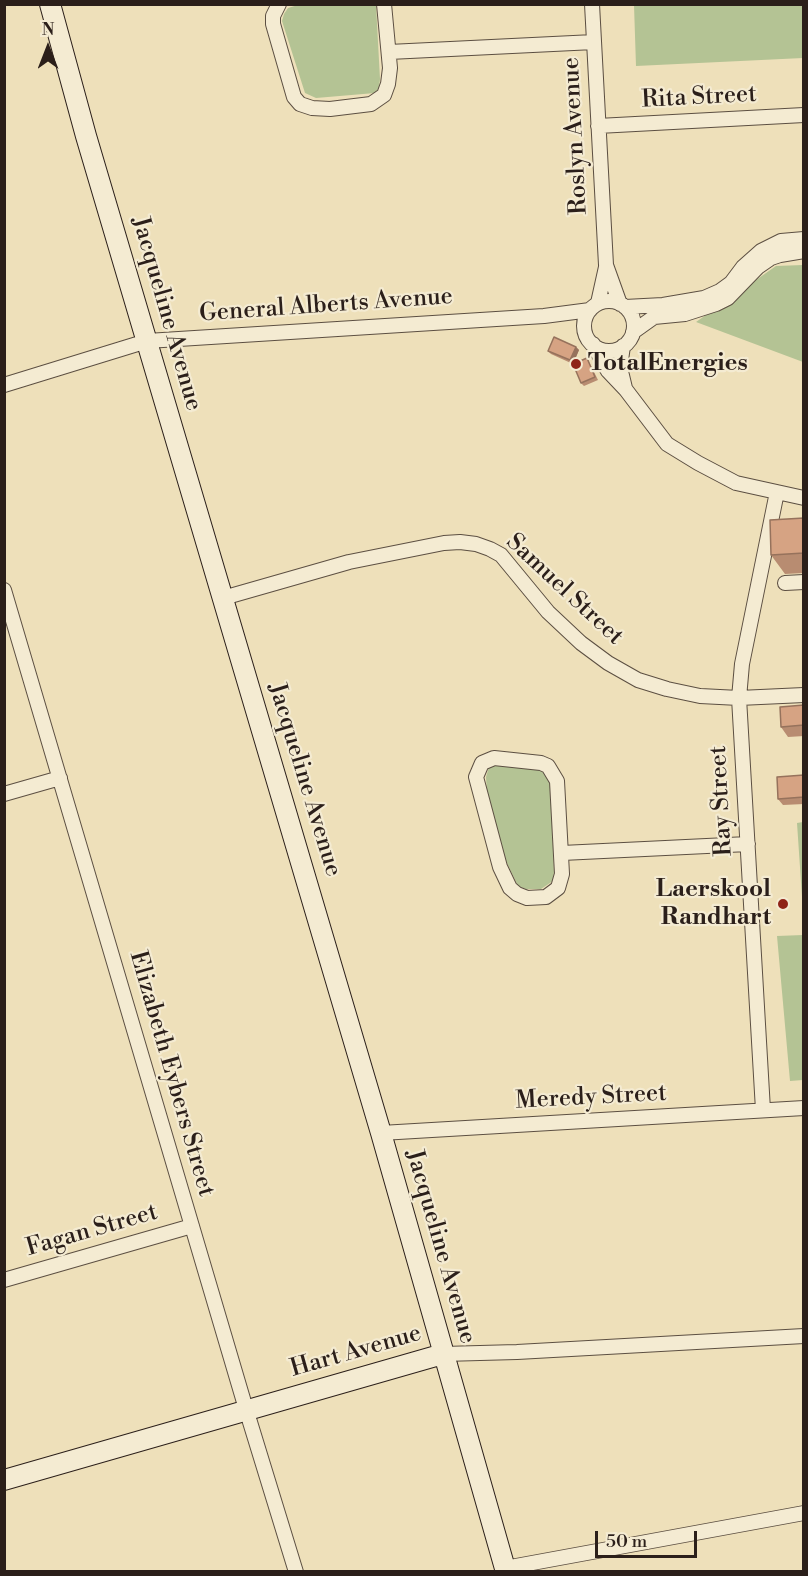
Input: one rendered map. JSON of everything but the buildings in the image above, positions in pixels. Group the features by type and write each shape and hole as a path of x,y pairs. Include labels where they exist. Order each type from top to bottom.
{"street":[{"name":"Jacqueline Avenue","path":"50,4 381,1133 506,1570"},
{"path":"279,4 275,9 273,24 294,97 300,104 312,108 330,109 371,104 384,95 388,84 389,52 384,4"},
{"name":"Roslyn Avenue","path":"592,4 606,265"},
{"path":"389,52 594,42"},
{"name":"Rita Street","path":"598,126 804,115"},
{"path":"594,307 609,301 622,305 663,305 704,298 720,291 730,283 761,251 782,242 804,238"},
{"path":"626,390 620,366 623,346 633,332 654,317 685,314 722,301 736,291 758,267 771,258 804,251"},
{"path":"606,265 622,305 632,318 633,332"},
{"path":"606,265 594,307 584,326 608,371 626,390 667,444 726,478 804,498"},
{"name":"General Alberts Avenue","path":"4,385 147,341 550,315 594,307"},
{"path":"550,315 565,320 602,350 613,350 623,346"},
{"name":"Ray Street","path":"763,1110 738,698 742,664 777,492"},
{"name":"Samuel Street","path":"223,598 359,560 444,543 476,544 501,555 548,612 581,643 608,663 638,680 700,696 738,698 804,695"},
{"path":"785,583 804,582"},
{"name":"Elizabeth Eybers Street","path":"4,590 296,1572"},
{"path":"494,758 535,762 548,766 557,781 562,853 561,882 553,894 538,899 526,898 510,888 500,867 478,786 476,777 482,763 494,758"},
{"path":"4,794 60,778"},
{"path":"562,853 747,844"},
{"name":"Meredy Street","path":"381,1133 804,1108"},
{"name":"Fagan Street","path":"4,1280 192,1226"},
{"name":"Hart Avenue","path":"4,1480 443,1354 517,1353 804,1336"},
{"path":"506,1570 804,1513"}],"green space":[{"path":"298,5 376,5 380,79 379,88 375,93 316,98 305,93 282,21 288,8"},
{"path":"634,5 803,5 803,58 636,66"},
{"path":"803,265 803,362 696,322 776,266"},
{"path":"495,763 541,768 548,776 551,792 554,872 553,881 541,889 526,889 518,886 506,861 487,794 486,777 489,767"},
{"path":"803,822 804,897 802,897 797,823"},
{"path":"803,935 803,1080 790,1081 777,936"}],"place":[{"name":"TotalEnergies","path":"576,364"},
{"name":"Laerskool Randhart","path":"783,904"}]}
